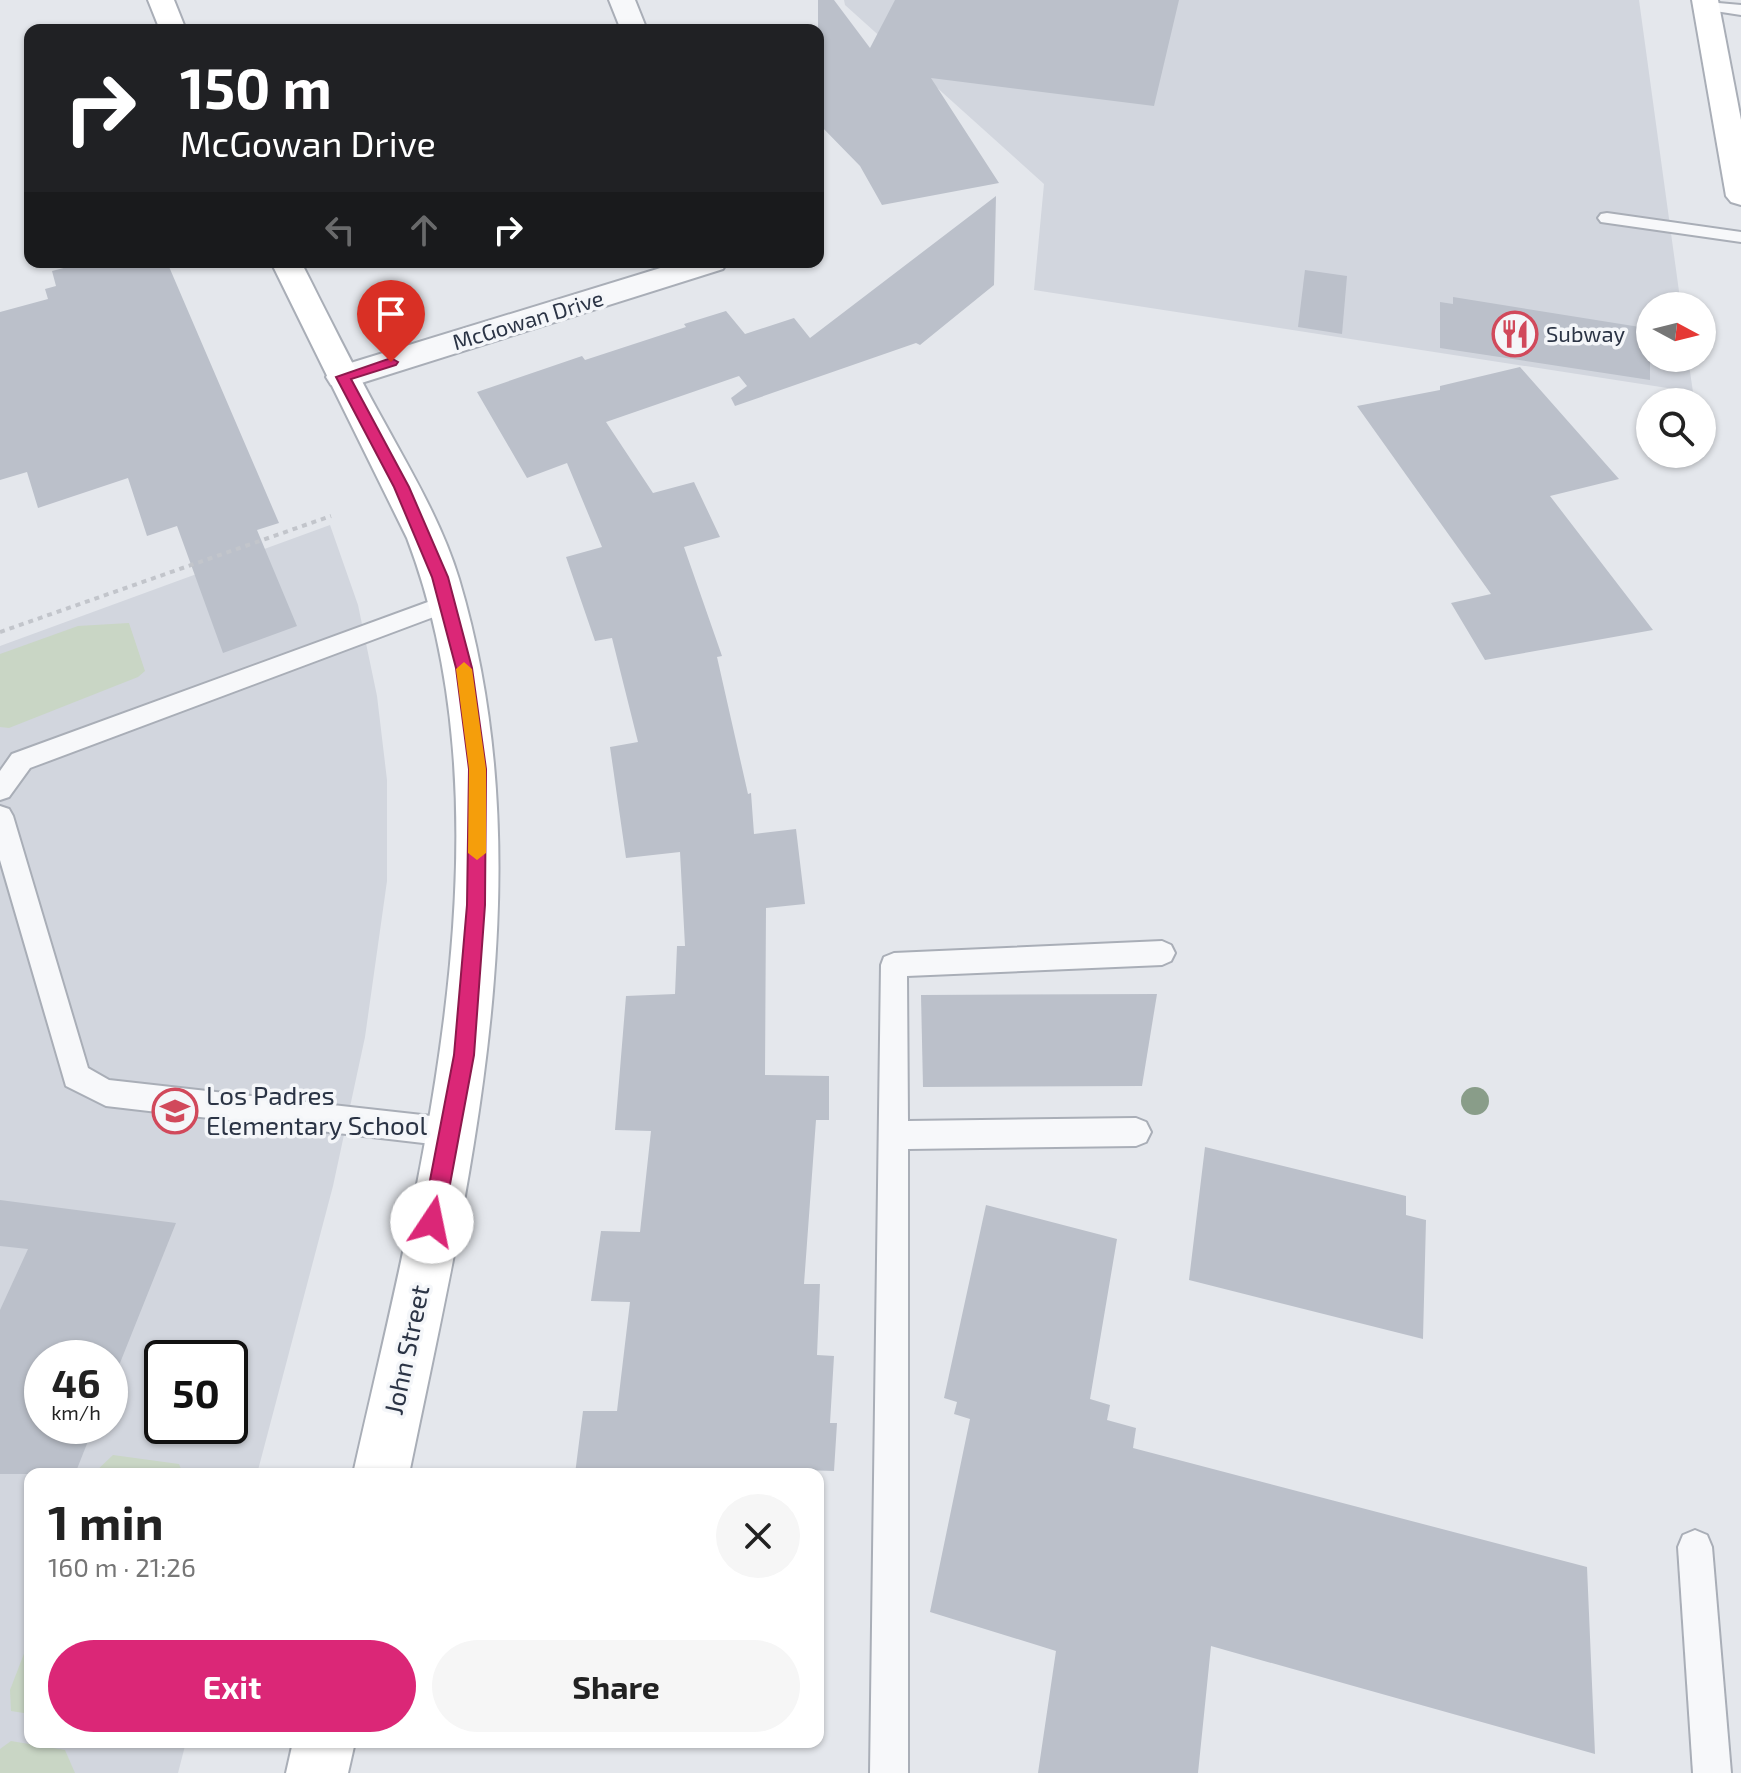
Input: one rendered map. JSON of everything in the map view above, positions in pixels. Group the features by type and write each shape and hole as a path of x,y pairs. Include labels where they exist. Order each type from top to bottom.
{"main road":[{"path":"161,0 171,24"},
{"path":"1706,3 1733,98 1741,196"},
{"name":"John Street","path":"289,268 402,487 440,577 464,668 477,769 476,905 464,1055 382,1468"},
{"path":"317,1773 323,1748"}],"street":[{"path":"622,0 632,24"},
{"name":"McGowan Drive","path":"343,377 693,268"}],"lane":[{"path":"1706,3 1741,10"},
{"path":"1607,218 1741,237"},
{"path":"0,790 21,761 447,603"},
{"path":"0,816 76,1077 106,1093 449,1132"},
{"path":"889,1773 894,965 1162,953"},
{"path":"893,1135 1136,1132"},
{"path":"1695,1547 1712,1773"}],"path":[{"path":"0,632 331,516"}],"shaded area":[{"path":"844,0 1639,0 1679,292 1636,292 1636,372 1690,372 1692,388 1667,388 1034,290 1044,184 845,5"},
{"name":"Los Padres Elementary School","path":"330,525 358,605 377,696 387,780 387,881 365,1037 333,1186 259,1468 24,1468 24,1748 184,1748 178,1773 0,1773 0,646"}],"green space":[{"path":"129,623 145,671 138,677 9,728 0,727 0,654 78,626"},
{"path":"113,1455 179,1464 181,1468 99,1468"},
{"path":"24,1654 24,1713 11,1711 10,1690"},
{"path":"11,1741 24,1743 24,1748 65,1750 75,1773 0,1773 0,1749"}],"building":[{"path":"818,0 834,0 870,48 895,0 1179,0 1154,106 931,78 999,183 882,205 860,166 824,129 824,24 818,24"},
{"path":"996,196 994,285 920,345 916,343 735,406 731,398 747,386 739,376 606,422 653,493 694,482 720,537 684,547 722,656 717,657 748,794 751,793 754,834 796,829 805,904 766,908 765,1075 829,1076 829,1120 816,1120 804,1284 820,1284 817,1355 834,1356 830,1423 837,1423 834,1471 824,1471 824,1468 576,1468 583,1411 617,1411 630,1302 591,1301 601,1231 640,1232 651,1131 615,1130 626,996 675,994 677,946 685,946 680,852 626,858 610,747 638,742 612,638 595,641 566,557 602,547 567,463 527,478 477,392 582,356 585,360 726,311 745,334 794,318 810,338"},
{"path":"64,268 170,268 279,523 257,530 297,626 223,653 177,526 147,536 128,478 38,508 27,472 0,480 0,312 48,299 45,289 56,286 52,271"},
{"path":"1305,270 1347,276 1342,334 1298,327"},
{"path":"1453,297 1636,326 1636,372 1650,372 1650,380 1440,348 1440,302 1453,304"},
{"path":"1520,367 1619,479 1550,496 1653,630 1485,660 1451,603 1491,594 1357,406 1440,390 1440,386"},
{"path":"1157,994 1142,1086 923,1087 921,995"},
{"path":"1205,1147 1406,1196 1406,1215 1426,1220 1423,1339 1189,1280"},
{"path":"0,1200 176,1223 128,1343 128,1340 24,1340 24,1444 87,1444 77,1468 24,1468 24,1474 0,1474 0,1310 28,1249 0,1246"},
{"path":"986,1205 1117,1239 1090,1399 1110,1405 1107,1420 1136,1428 1133,1448 1587,1567 1595,1754 1211,1646 1198,1773 1038,1773 1056,1651 930,1612 970,1419 954,1414 957,1402 944,1398"}],"slow traffic":[{"path":"464,669 477,769 477,853"}],"place":[{"name":"Subway","path":"1515,334"},
{"name":"Los Padres Elementary School","path":"175,1111"}],"route":[{"path":"391,362 343,377 402,487 440,577 464,668 477,769 476,905 464,1055 432,1222"}]}
